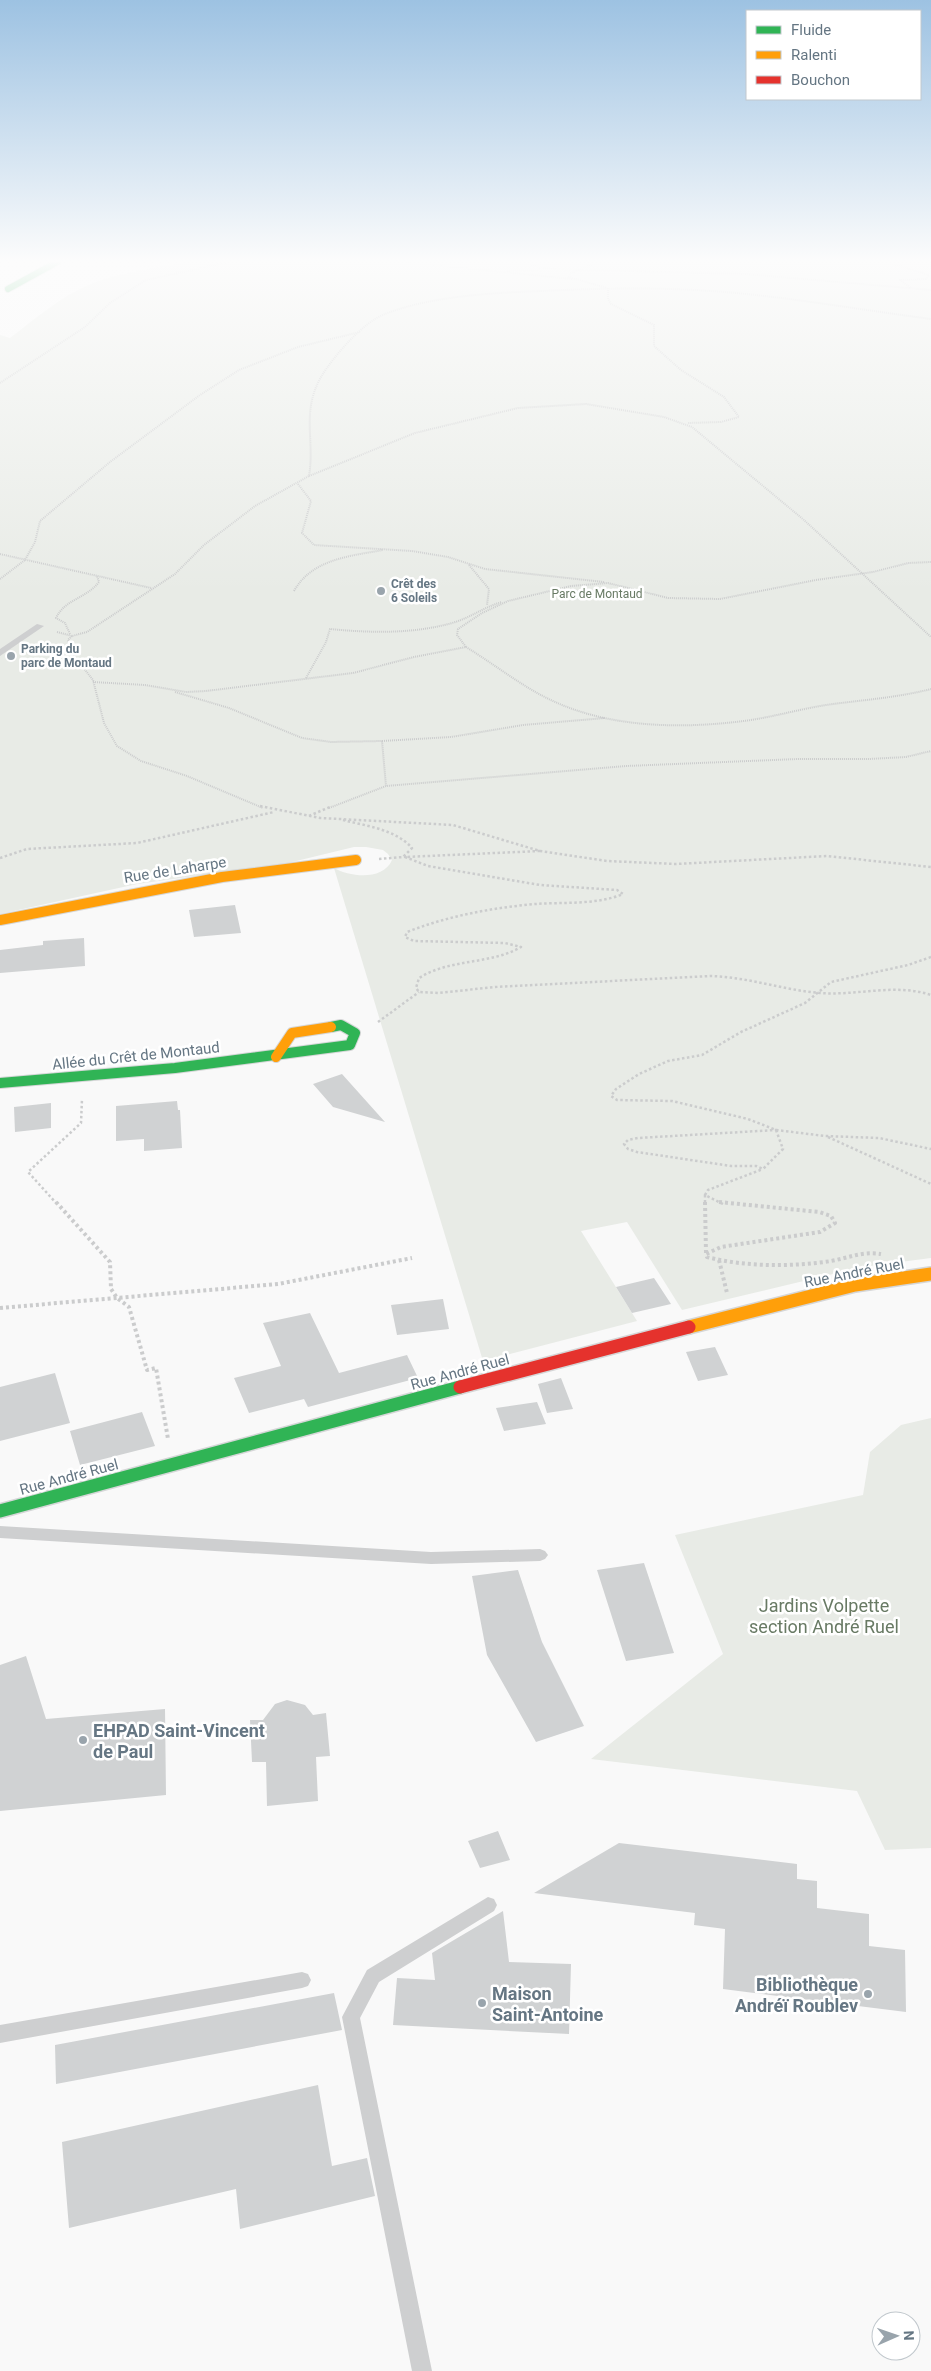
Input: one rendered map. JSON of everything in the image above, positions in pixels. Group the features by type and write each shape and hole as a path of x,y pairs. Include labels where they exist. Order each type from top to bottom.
{"street":[{"name":"Rue de Laharpe","path":"0,920 130,892 312,864 356,860"},
{"path":"276,1057 292,1033 341,1025 355,1033"},
{"name":"Allée du Crêt de Montaud","path":"0,1083 82,1078 276,1057 350,1044 355,1033"},
{"name":"Rue André Ruel","path":"0,1511 529,1368 846,1288 931,1274"}],"lane":[{"path":"0,653 40,626"},
{"path":"0,1532 430,1558 540,1555"},
{"path":"422,2371 351,2017 373,1976 488,1905"},
{"path":"0,2034 302,1980"}],"path":[{"path":"0,383 17,372"},
{"path":"0,579 25,560 35,542 40,520 110,462 200,395 236,372"},
{"path":"309,476 312,459 307,422 312,400 325,372"},
{"path":"684,372 724,397 740,417 721,422 687,424 664,417 586,404 518,408 415,433 309,476 298,484 255,506 204,545 174,574 87,632 72,636 68,640 68,645 77,662 93,682 107,731 111,739 125,753 148,764 194,778 242,800 277,812 309,816 452,825 570,858 633,863 695,864 811,856 931,867"},
{"path":"687,424 804,520 931,637"},
{"path":"298,484 312,501 302,532 308,542 322,547 389,549 434,554 485,569 555,574 608,583 668,598 705,600 737,596 796,583 864,574 908,563 931,562"},
{"path":"294,591 297,583 318,566 348,557 389,549"},
{"path":"0,554 151,588"},
{"path":"469,564 489,589 487,605"},
{"path":"72,636 67,632 65,623 56,618 58,612 63,606 94,589 98,582 97,576"},
{"path":"306,679 326,642 330,628 371,634 414,631 455,622 487,605 571,586 608,583"},
{"path":"508,601 482,613 458,629 457,635 466,647 552,701 574,709 612,718 661,724 727,722 931,689"},
{"path":"93,682 129,683 196,692 353,673 414,657 466,647"},
{"path":"165,688 229,708 302,738 331,742 451,737 523,725 612,718"},
{"path":"382,741 386,786"},
{"path":"309,816 363,793 386,786 626,766 869,759 906,757 931,751"},
{"path":"0,858 27,849 137,842 277,812"},
{"path":"337,818 399,838 412,848 405,857"},
{"path":"356,860 540,851"},
{"path":"405,857 428,866 482,876 551,886 617,890 623,894 611,899 497,908 423,926 407,932 405,937 414,941 505,943 521,947 514,951 460,961 434,969 419,978 416,988 419,992"},
{"path":"883,1255 867,1253 820,1262 764,1263 709,1258 706,1254 705,1195 708,1190 760,1172 783,1149 776,1130 748,1119 672,1102 617,1100 611,1096 612,1092 639,1074 668,1061 702,1054 741,1032 805,1003 826,985 837,980 908,965 931,957"},
{"path":"355,1033 380,1021 419,992 436,993 492,987 723,976 817,993 874,993 910,990 931,995"},
{"path":"82,1078 81,1123 28,1172 110,1262 109,1284 115,1298 129,1307 147,1370 156,1368 168,1439 178,1436 186,1461"},
{"path":"763,1169 756,1166 731,1166 637,1152 628,1149 624,1144 628,1140 638,1138 776,1130 825,1136 879,1138 931,1149"},
{"path":"825,1136 931,1184"},
{"path":"705,1195 712,1200 724,1204 819,1212 831,1216 835,1223 820,1232 721,1247 706,1254"},
{"path":"0,1308 278,1284 412,1258"},
{"path":"719,1260 728,1292 722,1297"}],"green space":[{"name":"Parc de Montaud","path":"0,372 931,372 931,1258 862,1267 682,1310 627,1222 581,1231 637,1321 483,1361 334,868 349,874 374,874 388,867 392,860 388,854 383,850 354,847 288,863 137,884 0,914"},
{"name":"Jardins Volpette section André Ruel","path":"931,1418 931,1848 885,1850 857,1791 591,1759 723,1654 675,1535 863,1495 870,1452 901,1425"}],"building":[{"path":"235,905 241,933 194,937 189,910"},
{"path":"84,938 85,966 0,973 0,950 43,945 43,941"},
{"path":"342,1074 385,1122 333,1107 313,1084"},
{"path":"177,1101 178,1110 180,1110 182,1148 144,1151 144,1139 116,1141 116,1106"},
{"path":"51,1103 51,1128 15,1132 14,1107"},
{"path":"654,1278 671,1304 632,1313 616,1287"},
{"path":"443,1299 449,1329 397,1335 391,1305"},
{"path":"310,1313 339,1373 407,1355 418,1378 308,1407 304,1399 249,1413 234,1378 281,1366 263,1323"},
{"path":"715,1347 728,1375 698,1381 686,1352"},
{"path":"55,1373 70,1423 0,1441 0,1387"},
{"path":"561,1378 573,1409 547,1413 538,1384"},
{"path":"537,1402 546,1424 504,1431 496,1408"},
{"path":"142,1412 155,1446 80,1465 70,1431"},
{"path":"644,1563 674,1653 626,1661 597,1570"},
{"path":"518,1570 542,1642 584,1726 536,1742 487,1655 472,1576"},
{"name":"EHPAD Saint-Vincent de Paul","path":"26,1656 46,1719 165,1709 166,1795 0,1811 0,1665"},
{"path":"287,1700 305,1705 313,1715 326,1713 330,1756 316,1757 318,1801 267,1806 266,1762 252,1762 250,1720 263,1720 275,1704"},
{"path":"498,1831 510,1860 480,1868 468,1841"},
{"path":"619,1843 797,1864 797,1879 817,1881 817,1908 869,1914 869,1946 905,1950 906,2012 723,1989 725,1929 694,1925 695,1913 534,1893"},
{"name":"Maison Saint-Antoine","path":"503,1911 509,1962 571,1964 569,2034 393,2025 397,1978 435,1980 432,1953"},
{"path":"334,1993 342,2030 56,2084 55,2045"},
{"path":"318,2085 332,2166 367,2158 375,2196 240,2229 236,2189 69,2228 62,2142"}],"traffic: fast":[{"path":"0,1083 175,1068 350,1045 355,1033 341,1025 331,1027"},
{"path":"0,1511 460,1387"}],"traffic: slow":[{"path":"0,920 222,877 356,860"},
{"path":"276,1057 292,1033 331,1027"},
{"path":"689,1327 855,1285 931,1274"}],"traffic: jam":[{"path":"460,1387 689,1327"}],"place":[{"name":"Crêt des 6 Soleils","path":"381,591"},
{"name":"Parking du parc de Montaud","path":"11,656"},
{"name":"EHPAD Saint-Vincent de Paul","path":"83,1740"},
{"name":"Bibliothèque Andréï Roublev","path":"868,1994"},
{"name":"Maison Saint-Antoine","path":"482,2003"}]}
